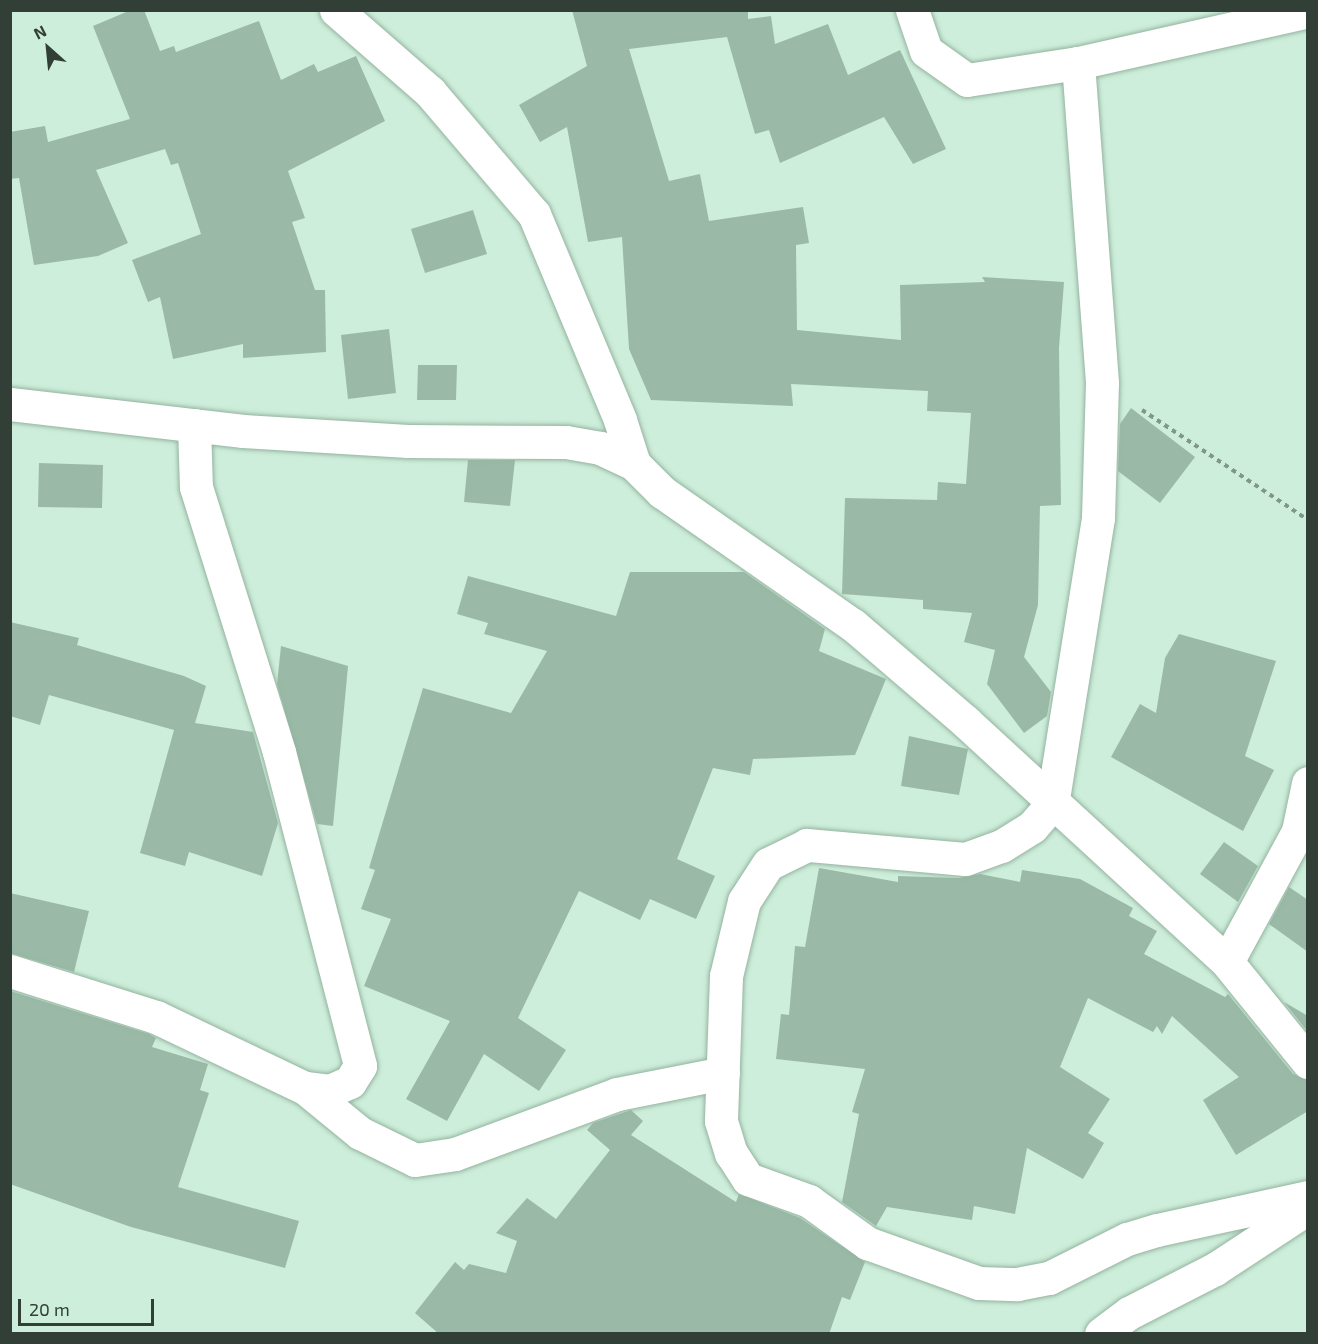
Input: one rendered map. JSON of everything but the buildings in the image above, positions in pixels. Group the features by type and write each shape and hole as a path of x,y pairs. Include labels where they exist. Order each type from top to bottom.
{"street":[{"path":"336,10 430,92 534,214 620,420 634,464"},
{"path":"912,10 926,51 967,80 1078,63 1308,11"},
{"path":"1078,63 1102,383 1098,518 1052,804 1032,827 1001,846 965,859 807,845 768,864 744,902 726,976 721,1121 731,1153 748,1179 809,1201 867,1243 979,1283 1017,1284 1049,1278 1127,1239 1308,1197"},
{"path":"10,404 194,425 408,441 566,441 600,448 634,464 662,492 853,625 1227,962 1308,1062"},
{"path":"194,425 196,487 279,752 360,1066 350,1082 330,1091 305,1088"},
{"path":"1227,962 1298,831 1308,783"},
{"path":"10,971 156,1017 305,1088 360,1133 415,1160 455,1154 617,1094 723,1073"},
{"path":"1101,1334 1129,1313 1215,1269 1308,1208"}],"path":[{"path":"1102,383 1308,520"}]}
